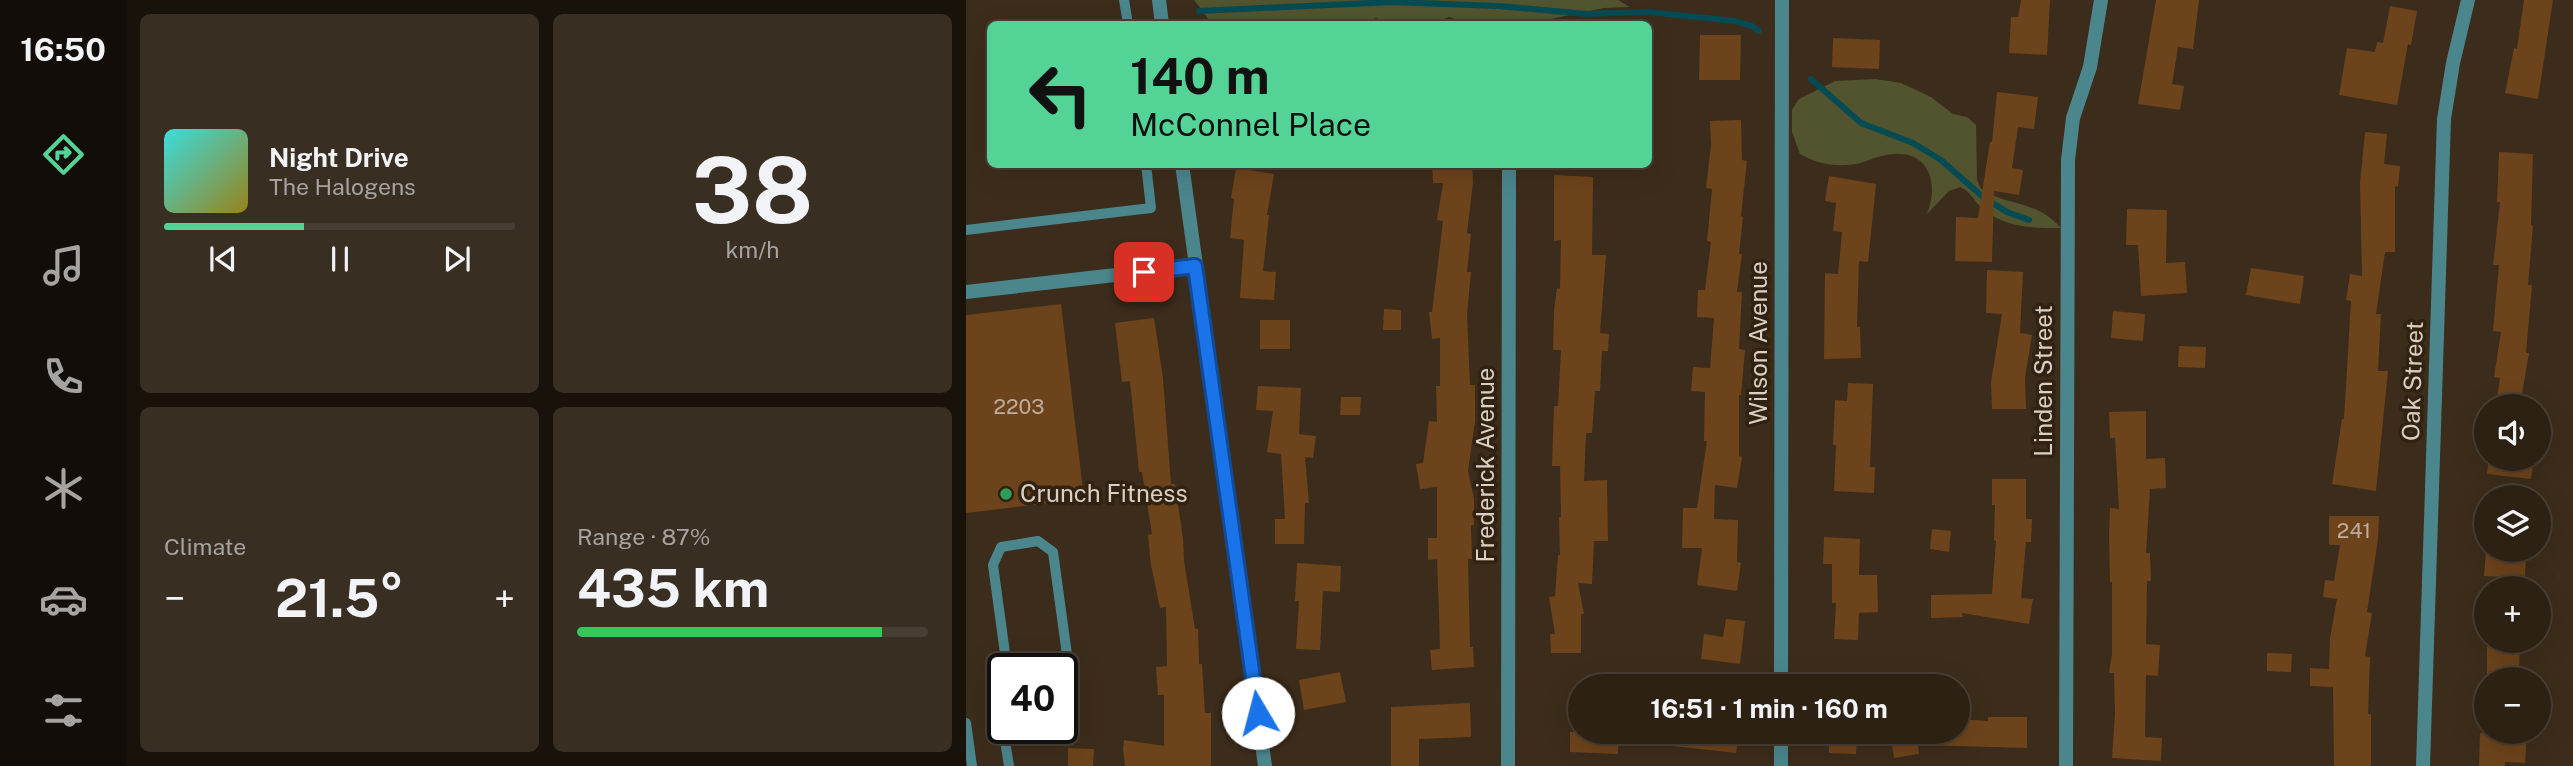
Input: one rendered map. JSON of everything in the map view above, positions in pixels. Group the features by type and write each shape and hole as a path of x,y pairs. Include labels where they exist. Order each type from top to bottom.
{"street":[{"path":"1159,0 1162,21"},
{"name":"Wilson Avenue","path":"1781,674 1782,0"},
{"name":"Linden Street","path":"2066,766 2068,160 2073,118 2090,67 2101,0"},
{"name":"Oak Street","path":"2423,766 2444,119 2453,63 2468,0"},
{"path":"1183,168 1265,766"},
{"name":"Frederick Avenue","path":"1508,766 1509,168"},
{"path":"966,292 1195,266"},
{"path":"1781,744 1781,766"}],"lane":[{"path":"1125,0 1128,21"},
{"path":"966,230 1151,208 1146,168"},
{"path":"1005,653 993,565 1001,547 1038,541 1053,552 1067,653"},
{"path":"966,723 972,766"},
{"path":"1006,744 1009,766"}],"green space":[{"path":"1194,0 1618,0 1630,7 1604,8 1541,21 1462,21 1449,17 1438,21 1382,21 1376,18 1369,21 1210,21"},
{"path":"1876,79 1901,83 1931,97 1953,114 1967,117 1976,125 1977,180 1981,189 2002,199 2031,207 2051,218 2061,228 2011,224 1984,210 1960,187 1949,191 1927,214 1931,201 1930,177 1926,167 1909,155 1882,156 1856,164 1840,165 1822,163 1800,154 1792,132 1792,110 1799,99 1835,81"}],"building":[{"path":"2021,0 2050,0 2047,55 2009,53 2011,17 2018,17"},
{"path":"2156,0 2199,0 2193,49 2178,47 2172,84 2184,86 2180,110 2138,104"},
{"path":"2524,0 2553,0 2538,99 2505,93 2514,48 2517,49"},
{"path":"2390,6 2417,11 2397,105 2339,95 2347,48 2375,52 2377,42 2383,43"},
{"path":"1700,35 1741,35 1740,80 1699,80"},
{"path":"1833,38 1880,40 1879,69 1832,67"},
{"path":"1997,92 2038,97 2034,129 2018,127 2012,168 2023,170 2019,195 1994,191 1992,262 1955,261 1956,217 1978,218 1992,142"},
{"path":"1741,120 1742,160 1747,161 1737,292 1742,292 1739,349 1745,350 1739,395 1739,456 1742,457 1737,488 1715,485 1714,519 1738,520 1737,562 1741,563 1737,591 1697,585 1702,548 1682,548 1683,508 1697,508 1707,441 1704,441 1705,392 1691,391 1693,367 1710,368 1714,318 1697,317 1698,290 1705,290 1711,242 1707,241 1712,189 1706,188 1711,145 1710,121"},
{"path":"2365,132 2387,134 2384,164 2400,166 2398,187 2395,186 2395,252 2385,252 2376,314 2381,314 2378,371 2388,371 2376,491 2332,484 2344,419 2351,301 2346,300 2350,274 2362,276 2360,183"},
{"path":"2499,152 2533,154 2533,226 2528,285 2532,285 2526,353 2529,353 2522,394 2498,394 2500,378 2494,377 2501,332 2493,331 2499,265 2493,265 2500,202 2497,202"},
{"path":"1236,168 1274,174 1267,215 1263,271 1276,272 1274,300 1240,298 1244,240 1230,238 1234,199 1231,198"},
{"path":"1432,168 1472,168 1467,233 1471,234 1467,272 1471,272 1467,314 1470,385 1475,385 1475,421 1468,471 1474,499 1474,525 1471,525 1472,559 1468,559 1470,647 1473,647 1474,667 1432,670 1430,650 1440,649 1439,614 1437,559 1428,560 1428,538 1437,538 1437,487 1420,489 1416,464 1423,463 1429,421 1437,422 1436,386 1440,386 1440,338 1432,339 1429,312 1432,312 1443,221 1437,220 1443,183 1433,183"},
{"path":"1554,175 1593,177 1592,255 1606,255 1600,333 1609,334 1608,351 1602,351 1600,391 1595,391 1592,433 1586,433 1584,481 1607,480 1608,541 1594,541 1592,584 1578,583 1584,614 1581,614 1581,653 1551,653 1550,634 1555,634 1549,597 1555,596 1561,517 1560,466 1552,466 1554,406 1558,406 1561,350 1553,350 1554,310 1557,288 1560,289 1561,240 1554,241"},
{"path":"1829,176 1876,184 1868,262 1859,261 1857,327 1860,327 1861,358 1824,359 1825,273 1838,274 1842,232 1833,231 1836,203 1825,201"},
{"path":"2127,209 2167,210 2166,263 2185,262 2187,293 2141,296 2138,245 2126,245"},
{"path":"2251,268 2304,276 2300,304 2246,295"},
{"path":"1987,270 2023,272 2020,333 2032,335 2025,377 2026,409 1992,409 1991,382 2002,314 1986,313"},
{"path":"1061,304 1084,499 966,513 966,315"},
{"path":"1384,309 1401,310 1401,330 1383,330"},
{"path":"2113,311 2145,314 2143,341 2111,338"},
{"path":"1154,318 1163,378 1171,484 1175,484 1184,561 1195,629 1198,629 1205,713 1211,713 1211,766 1125,766 1124,740 1164,746 1164,695 1158,695 1156,667 1167,666 1166,607 1160,608 1151,565 1148,535 1152,534 1142,472 1139,472 1130,381 1122,382 1115,323"},
{"path":"1260,320 1290,320 1290,349 1260,349"},
{"path":"2179,346 2206,347 2205,368 2178,367"},
{"path":"1848,383 1873,384 1870,467 1875,467 1874,493 1834,491 1835,400 1847,401"},
{"path":"1258,386 1301,388 1299,434 1316,436 1313,458 1305,457 1309,503 1305,503 1304,544 1275,544 1275,519 1285,519 1281,454 1267,452 1273,411 1256,410"},
{"path":"1341,397 1361,397 1360,415 1340,415"},
{"path":"2146,411 2146,459 2165,458 2166,488 2150,489 2146,553 2150,553 2151,581 2147,581 2146,644 2160,645 2158,676 2146,675 2145,737 2162,738 2161,761 2112,758 2115,713 2114,673 2109,673 2112,654 2112,582 2109,535 2110,508 2119,509 2115,438 2110,438 2109,412"},
{"path":"2487,471 2532,471 2531,479 2487,474"},
{"path":"1992,479 2026,479 2026,519 2032,519 2031,542 2026,542 2021,598 2033,599 2029,624 1962,613 1963,617 1931,618 1931,595 1992,594 1996,541"},
{"path":"2329,516 2379,516 2367,612 2372,613 2365,656 2370,657 2368,714 2371,714 2371,766 2334,766 2333,687 2310,686 2310,668 2329,669 2330,638 2337,599 2323,597 2325,580 2334,581 2340,545 2329,545"},
{"path":"1932,529 1951,531 1949,552 1930,549"},
{"path":"1824,537 1860,539 1859,575 1877,575 1878,612 1859,613 1858,640 1834,639 1836,603 1832,603 1832,564 1823,564"},
{"path":"2485,562 2526,562 2525,576 2484,576"},
{"path":"1297,563 1341,566 1340,592 1323,591 1320,650 1296,649 1299,601 1295,601"},
{"path":"1726,619 1745,621 1740,664 1701,659 1704,634 1723,637"},
{"path":"2267,653 2292,654 2291,672 2267,671"},
{"path":"2487,653 2520,653 2519,667 2487,667"},
{"path":"1340,672 1346,702 1304,710 1299,680"},
{"path":"1470,703 1471,737 1419,739 1419,766 1391,766 1391,707"},
{"path":"1988,717 2027,717 2027,748 1919,745 1970,744 1970,720 1988,721"},
{"path":"1570,744 1618,744 1618,754 1570,752"},
{"path":"1673,744 1737,744 1736,753"},
{"path":"1829,744 1856,744 1856,754 1829,753"},
{"path":"1892,744 1918,744 1919,754 1894,758"},
{"path":"2480,744 2526,744 2525,763 2505,762 2505,766 2479,766"},
{"path":"1068,748 1094,749 1093,766 1068,766"}],"waterway":[{"path":"1199,11 1392,2 1498,6 1587,14 1648,12 1735,21 1759,31"},
{"path":"1811,79 1861,123 1913,143 1941,160 1983,197 2007,212 2029,220"}],"place":[{"name":"Crunch Fitness","path":"1006,494"}],"route":[{"path":"1144,272 1195,266 1258,713"}]}
